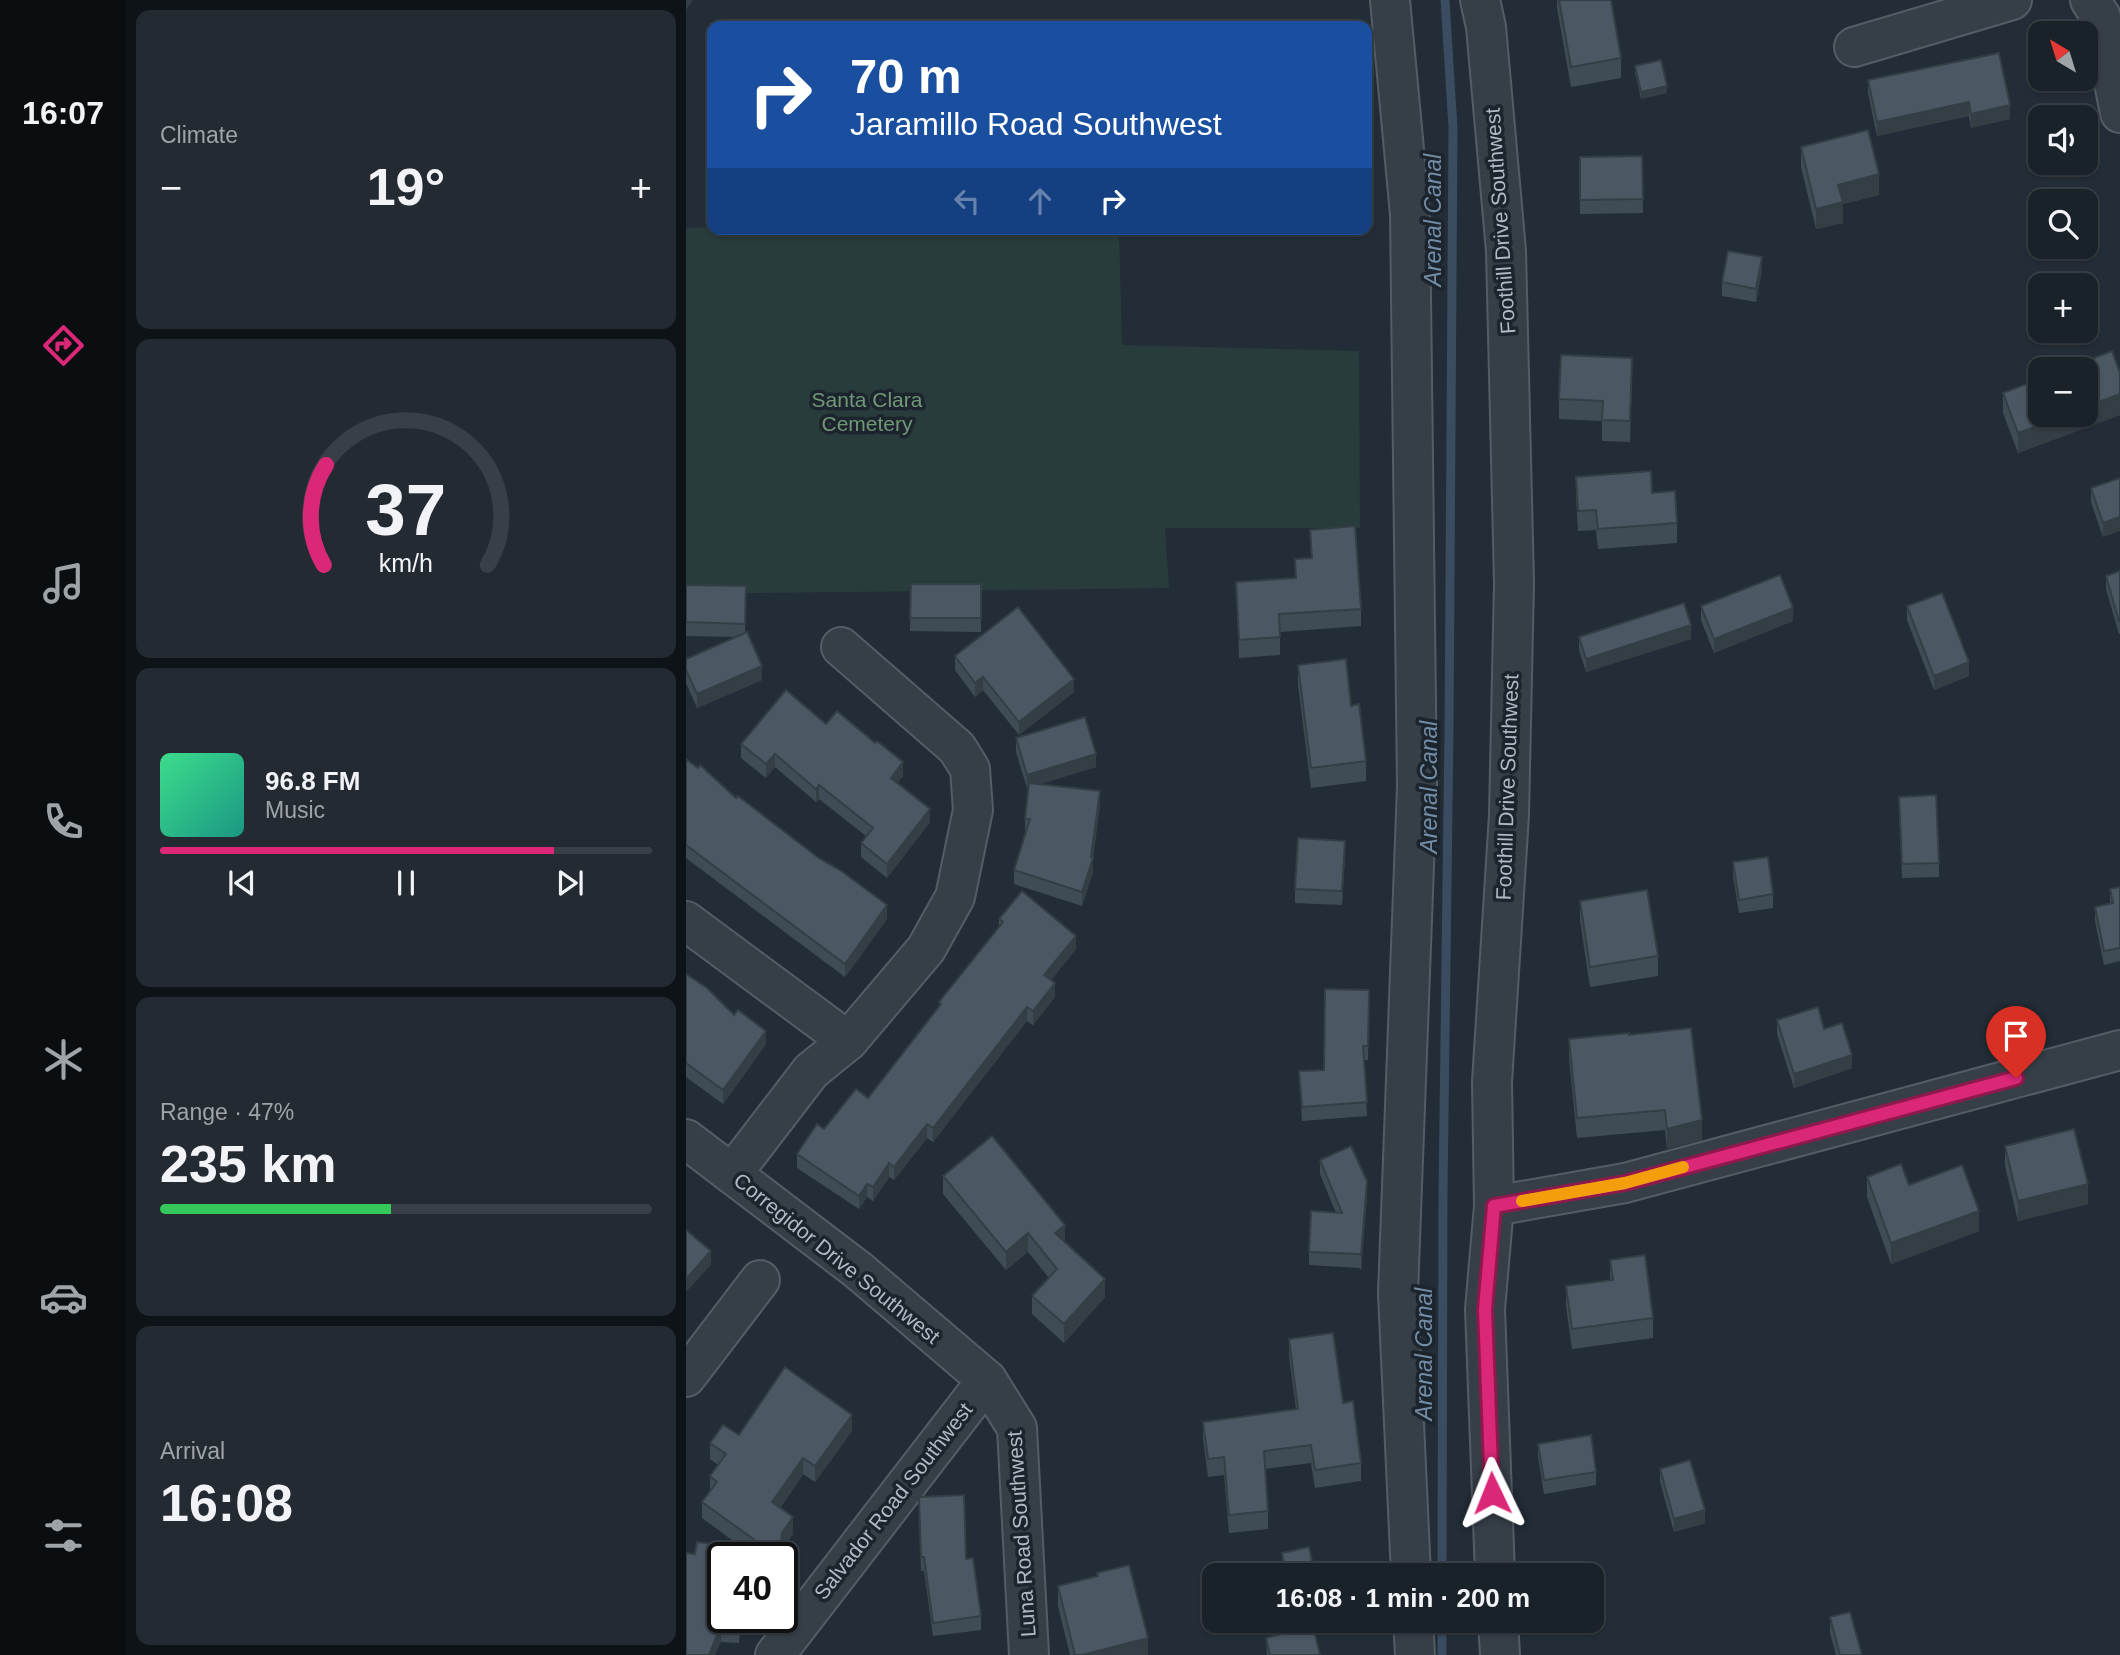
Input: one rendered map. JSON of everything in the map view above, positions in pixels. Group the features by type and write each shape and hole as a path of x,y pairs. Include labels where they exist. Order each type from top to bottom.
{"street":[{"path":"1390,0 1410,214 1417,786 1398,1293 1410,1563"},
{"name":"Foothill Drive Southwest","path":"1480,0 1486,27 1506,251 1514,583 1509,815 1492,1082 1494,1206 1485,1309 1495,1563"},
{"path":"1853,47 2012,0"},
{"path":"2090,0 2101,17 2120,113"},
{"path":"732,1174 811,1071 848,1041 926,948 955,897 973,810 970,769 957,748 841,647"},
{"path":"686,921 848,1041"},
{"path":"1494,1206 1625,1183 2120,1050"},
{"name":"Corregidor Drive Southwest","path":"686,1139 858,1269 986,1380"},
{"path":"686,1377 760,1280"},
{"name":"Salvador Road Southwest","path":"775,1655 986,1380"},
{"name":"Luna Road Southwest","path":"986,1380 1017,1427 1029,1655"},
{"path":"1414,1633 1415,1655"},
{"path":"1499,1633 1500,1655"}],"green space":[{"name":"Santa Clara Cemetery","path":"707,227 707,235 1119,235 1122,345 1359,351 1360,528 1165,528 1169,588 686,594 686,228"}],"building":[{"path":"1559,0 1611,0 1621,58 1571,67"},
{"path":"1999,53 2010,105 1971,114 1969,102 1877,122 1868,80"},
{"path":"1661,60 1667,86 1641,92 1635,66"},
{"path":"1868,130 1879,174 1838,185 1843,202 1816,209 1801,147"},
{"path":"1642,156 1643,199 1580,200 1580,157"},
{"path":"1728,251 1762,257 1756,289 1722,282"},
{"path":"2112,351 2120,373 2120,394 2098,402 2098,357"},
{"path":"1561,355 1632,358 1630,421 1602,420 1603,401 1559,399"},
{"path":"2028,384 2028,427 2034,427 2018,433 2003,393"},
{"path":"1651,471 1652,493 1675,491 1677,523 1598,529 1596,510 1578,511 1576,477"},
{"path":"2120,478 2120,517 2103,523 2091,488"},
{"path":"1355,526 1361,609 1279,614 1280,637 1239,640 1236,582 1296,578 1295,559 1312,558 1310,530"},
{"path":"2120,571 2120,620 2119,621 2106,576"},
{"path":"1780,575 1793,608 1714,639 1701,606"},
{"path":"911,584 981,584 981,618 910,618"},
{"path":"686,585 746,586 745,624 686,622"},
{"path":"1942,593 1969,662 1934,676 1907,606"},
{"path":"1684,603 1691,625 1586,659 1579,637"},
{"path":"1018,607 1074,679 1019,722 983,677 975,683 955,656"},
{"path":"747,632 762,666 697,694 686,670 686,659"},
{"path":"1346,659 1351,706 1359,704 1366,761 1311,768 1298,665"},
{"path":"786,690 826,724 837,711 903,762 891,778 930,809 887,864 861,843 873,828 819,785 816,789 775,754 766,764 741,744"},
{"path":"1085,717 1096,754 1027,775 1016,738"},
{"path":"686,759 698,768 700,765 736,798 738,796 820,859 840,870 887,905 845,964 686,845"},
{"path":"1029,783 1100,791 1093,858 1082,892 1014,870 1030,819 1025,819"},
{"path":"1936,795 1939,863 1902,864 1899,797"},
{"path":"1298,838 1345,841 1342,891 1295,889"},
{"path":"1768,857 1773,894 1739,900 1733,862"},
{"path":"2120,887 2120,948 2104,951 2095,907 2113,903 2110,889"},
{"path":"1647,890 1658,956 1590,967 1580,901"},
{"path":"1022,891 1076,936 1044,975 1055,983 1033,1011 1027,1007 933,1128 927,1124 894,1167 889,1163 873,1187 867,1184 859,1196 797,1154 817,1124 824,1129 856,1089 868,1098 1003,922 999,919"},
{"path":"686,974 707,988 734,1015 738,1010 766,1031 723,1090 686,1063"},
{"path":"1325,989 1369,990 1368,1046 1363,1046 1367,1102 1302,1107 1299,1071 1324,1070"},
{"path":"1818,1007 1824,1029 1842,1023 1852,1055 1794,1074 1777,1020"},
{"path":"1691,1028 1702,1120 1667,1129 1665,1110 1577,1118 1569,1039"},
{"path":"2074,1129 2088,1184 2018,1201 2005,1146"},
{"path":"992,1136 1065,1225 1055,1233 1105,1279 1064,1324 1032,1296 1057,1269 1028,1233 1006,1252 943,1176"},
{"path":"1351,1146 1367,1181 1361,1257 1360,1254 1309,1252 1311,1211 1342,1213 1320,1160"},
{"path":"1901,1164 1909,1185 1962,1165 1979,1211 1891,1243 1867,1177"},
{"path":"686,1230 711,1251 686,1279"},
{"path":"1645,1255 1653,1318 1572,1329 1566,1286 1613,1280 1610,1260"},
{"path":"1333,1333 1343,1403 1353,1401 1361,1463 1315,1470 1311,1445 1264,1451 1268,1511 1229,1515 1224,1457 1208,1459 1203,1422 1298,1409 1289,1339"},
{"path":"785,1367 852,1415 815,1466 803,1458 772,1502 793,1517 782,1533 781,1542 758,1542 702,1502 717,1482 710,1476 726,1454 710,1443 723,1425 739,1435"},
{"path":"1591,1435 1596,1472 1544,1480 1538,1444"},
{"path":"1690,1460 1705,1510 1674,1519 1660,1469"},
{"path":"964,1495 966,1559 973,1558 981,1616 933,1623 924,1557 921,1557 919,1497"},
{"path":"697,1542 707,1543 707,1633 718,1633 709,1655 686,1655 686,1553 695,1554"},
{"path":"1309,1547 1312,1563 1284,1563 1282,1553"},
{"path":"1129,1565 1148,1638 1075,1655 1058,1586"},
{"path":"1850,1612 1862,1655 1840,1655 1830,1617"},
{"path":"1286,1633 1315,1633 1320,1655 1270,1655 1266,1638"}],"waterway":[{"name":"Arenal Canal","path":"1442,1563 1453,128 1445,0"},
{"name":"Arenal Canal","path":"1442,1633 1442,1655"}],"slow traffic":[{"path":"1522,1201 1625,1183 1683,1167"}],"route":[{"path":"1492,1493 1485,1309 1494,1206 1625,1183 2016,1078"}]}
